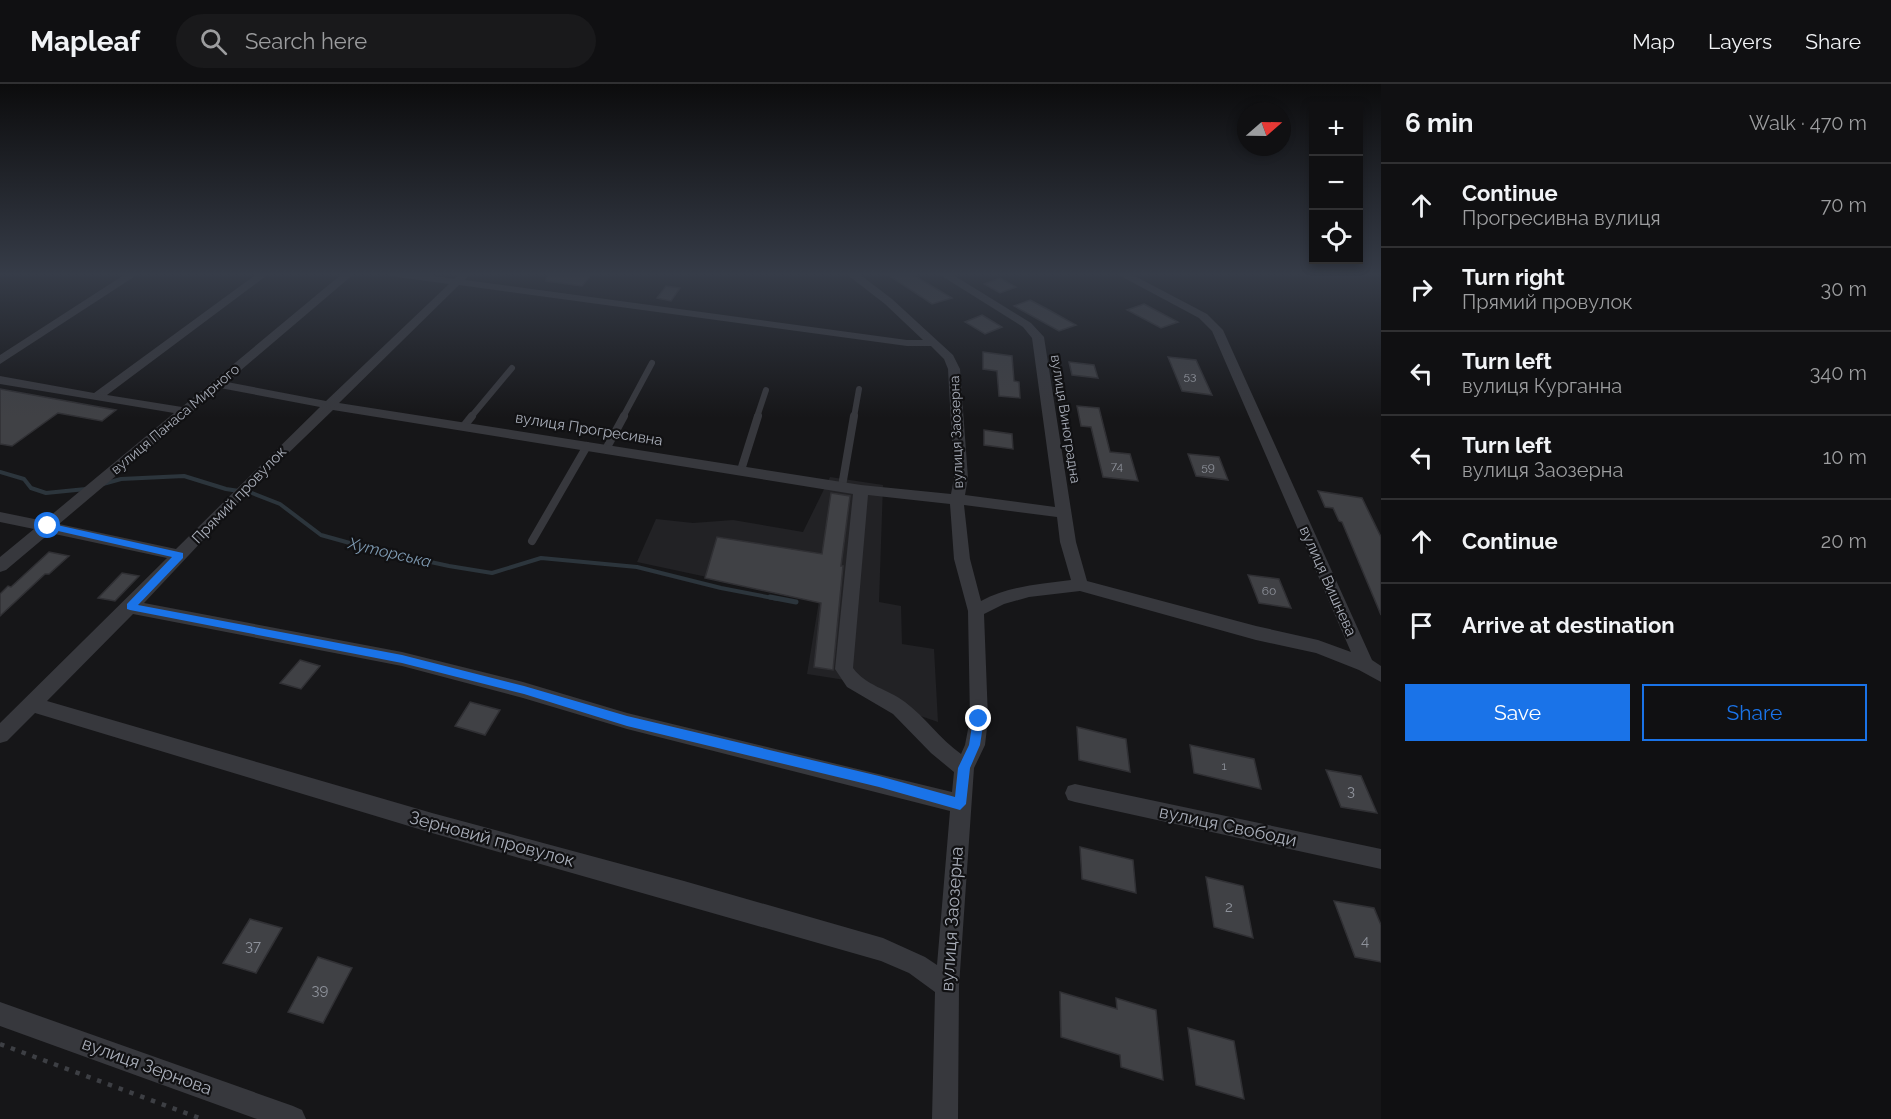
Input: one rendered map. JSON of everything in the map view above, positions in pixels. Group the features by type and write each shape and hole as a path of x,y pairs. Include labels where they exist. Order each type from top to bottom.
{"street":[{"path":"0,360 60,321"},
{"path":"96,397 199,321"},
{"name":"вулиця Панаса Мирного","path":"0,566 292,321"},
{"name":"Прямий провулок","path":"0,735 130,607 240,492 416,321"},
{"path":"744,321 907,343 931,343"},
{"name":"вулиця Заозерна","path":"909,321 949,358 956,380 961,478 957,501 962,559 976,611 979,719 975,745 964,768 960,804 947,986 945,1119"},
{"name":"вулиця Виноградна","path":"1021,321 1038,337 1068,542 1080,585"},
{"name":"вулиця Вишнева","path":"1208,321 1217,330 1365,665"},
{"path":"0,380 183,411"},
{"name":"вулиця Прогресивна","path":"216,384 328,405 852,488 957,501 982,500 1065,513"},
{"path":"852,488 844,669 861,687 903,711 934,745 964,768"},
{"path":"0,517 179,555"},
{"path":"976,611 999,598 1029,591 1080,585"},
{"name":"вулиця Вишнева","path":"1080,585 1256,633 1318,647 1365,665"},
{"path":"130,607 402,659 524,690 627,721 900,787 960,804"},
{"path":"1365,665 1381,675"},
{"name":"Зерновий провулок","path":"32,704 421,819 883,950 917,964 947,986"},
{"name":"вулиця Свободи","path":"1075,793 1381,859"},
{"name":"вулиця Зернова","path":"0,1014 293,1119"}],"lane":[{"path":"606,449 652,363"},
{"path":"464,426 512,368"},
{"path":"852,488 859,389"},
{"path":"741,470 766,390"},
{"path":"532,541 587,446"}],"path":[{"path":"0,1044 202,1119"}],"shaded area":[{"path":"830,477 883,485 879,602 901,606 902,644 934,649 938,722 912,713 864,683 807,674 819,601 637,562 656,519 693,523 733,520 803,532"}],"building":[{"path":"992,321 1002,327 985,334 965,322"},
{"path":"1042,321 1069,321 1076,325 1059,331"},
{"path":"1148,321 1178,322 1161,328"},
{"path":"983,352 1012,356 1014,381 1019,382 1020,398 999,396 997,371 983,369"},
{"path":"1168,357 1196,360 1212,395 1182,391"},
{"path":"1069,362 1094,365 1098,378 1072,375"},
{"path":"0,389 116,410 102,421 58,413 12,446 0,444"},
{"path":"1077,406 1099,408 1110,452 1130,454 1138,481 1103,477 1091,427 1081,426"},
{"path":"984,430 1012,434 1013,449 984,445"},
{"path":"1188,454 1219,457 1228,480 1196,476"},
{"path":"1318,491 1362,498 1381,537 1381,615 1342,522 1339,521 1333,508 1325,507"},
{"path":"831,493 850,496 841,566 843,566 833,670 814,667 821,603 705,578 717,537 822,554"},
{"path":"49,552 69,556 49,574 45,574 0,616 0,594 8,586 11,587"},
{"path":"122,573 139,576 115,601 98,598"},
{"path":"1248,575 1279,579 1291,608 1259,603"},
{"path":"300,660 320,666 301,689 280,683"},
{"path":"470,702 500,710 485,735 455,726"},
{"path":"1077,727 1126,739 1130,772 1079,760"},
{"path":"1190,745 1254,759 1261,789 1194,773"},
{"path":"1326,770 1361,776 1377,813 1341,807"},
{"path":"1080,847 1133,860 1136,893 1082,879"},
{"path":"1206,877 1243,886 1253,938 1214,927"},
{"path":"1334,901 1374,908 1381,925 1381,962 1355,957"},
{"path":"250,919 282,928 256,973 223,963"},
{"path":"318,957 352,968 323,1023 288,1012"},
{"path":"1060,992 1117,1009 1116,998 1156,1010 1163,1080 1121,1067 1120,1055 1061,1037"},
{"path":"1188,1028 1234,1041 1244,1099 1196,1085"}],"waterway":[{"name":"Хуторська","path":"0,472 24,479 31,488 46,493 86,489"},
{"name":"Хуторська","path":"103,484 121,479 184,476 226,489 252,493 280,504 321,535 375,550 449,566 492,573 541,558 637,567 721,588 778,599"},
{"name":"Хуторська","path":"770,597 796,602"}],"route":[{"path":"48,526 179,555 130,607 192,617 402,659 524,690 627,721 921,792 960,804 964,768 975,745 979,719"}]}
